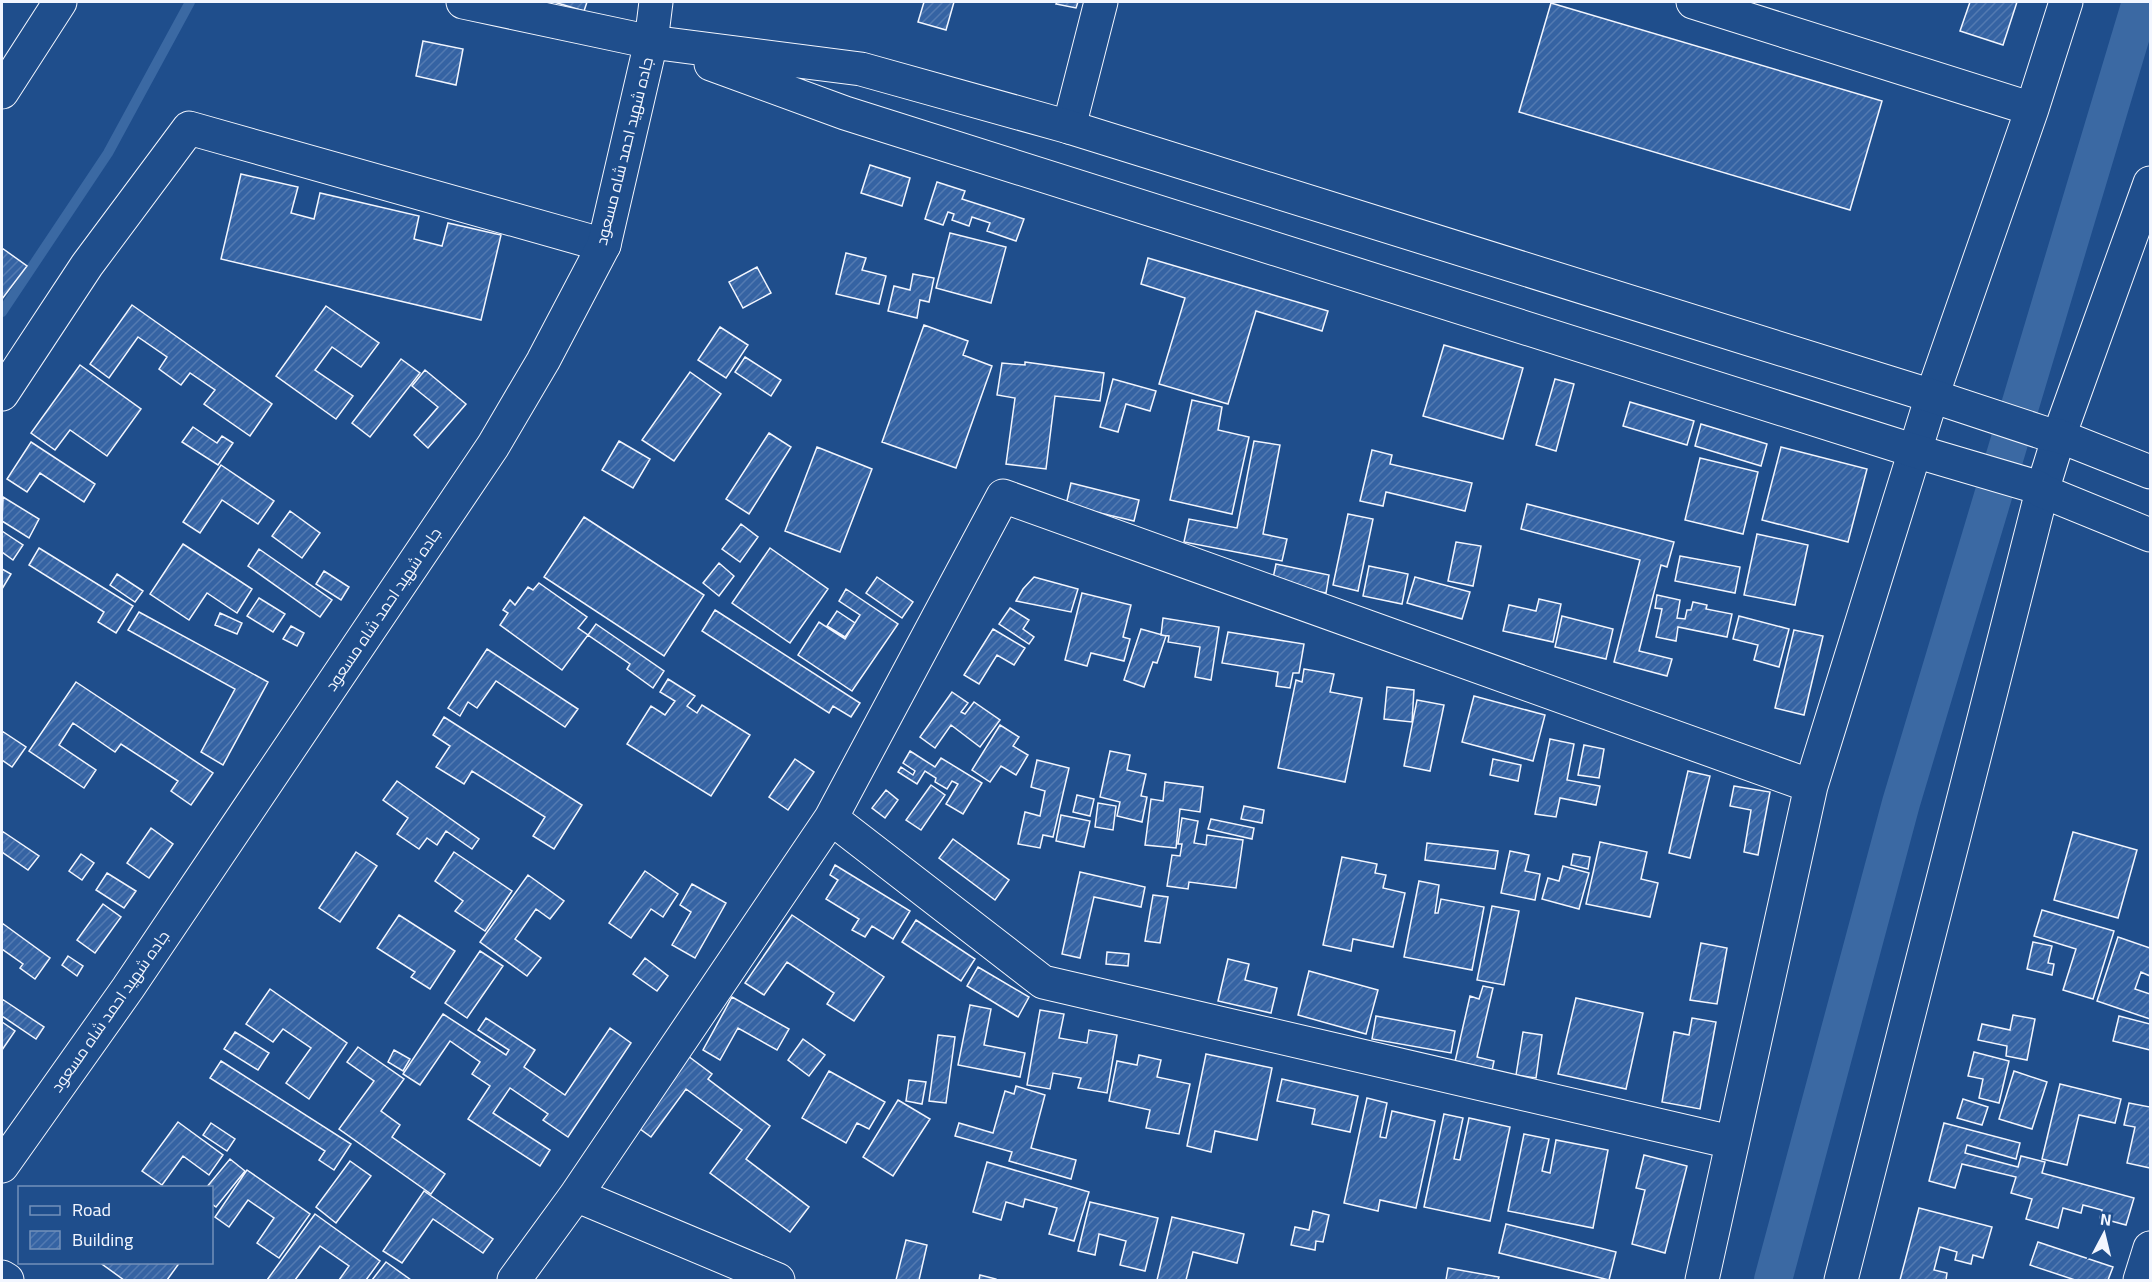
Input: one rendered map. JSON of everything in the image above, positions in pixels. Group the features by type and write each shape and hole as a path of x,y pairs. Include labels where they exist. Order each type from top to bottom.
{"street":[{"path":"2,92 60,2"},
{"path":"463,2 651,42 861,69 1069,127 2052,435 2151,472"},
{"name":"جاده شهيد احمد شاه مسعود","path":"2,1166 128,988 493,446 543,361 604,245 651,42 656,2"},
{"path":"1069,127 1101,2"},
{"path":"1693,2 2032,109"},
{"path":"1702,1281 1811,786 1920,453 1934,398 2066,2"},
{"path":"651,42 845,112 2039,489 2151,535"},
{"path":"2,394 87,265 189,129 333,167 604,245"},
{"path":"1841,1281 2052,435 2151,183"},
{"path":"514,1281 576,1195 831,818 1003,496 1811,786"},
{"path":"831,818 1043,981 1731,1142"},
{"path":"576,1195 778,1281"},
{"path":"2140,1281 2151,1248"},
{"path":"2,1277 7,1281"}],"building":[{"path":"554,2 587,2 584,11"},
{"path":"924,2 954,2 946,30 918,22"},
{"path":"1057,2 1078,2 1076,8 1056,4"},
{"path":"1970,2 2017,2 2003,45 1960,31"},
{"path":"1551,3 1882,101 1850,210 1519,112"},
{"path":"423,41 463,49 456,85 416,76"},
{"path":"870,165 910,178 902,206 861,193"},
{"path":"241,174 298,187 291,213 314,219 320,193 419,216 414,239 442,246 448,223 501,235 481,320 221,259"},
{"path":"937,182 965,191 962,199 1024,219 1016,241 987,231 990,223 972,217 969,226 952,220 954,214 948,212 943,225 925,219"},
{"path":"950,233 1006,247 991,303 936,288"},
{"path":"2,248 27,266 2,299"},
{"path":"846,253 866,258 862,270 886,276 879,304 836,294"},
{"path":"1148,258 1328,311 1322,331 1256,311 1228,404 1159,384 1185,298 1141,284"},
{"path":"757,267 771,293 743,308 729,282"},
{"path":"913,274 934,278 929,302 920,300 917,318 888,311 894,286 910,290"},
{"path":"132,305 272,404 250,436 204,404 215,390 190,373 181,385 159,369 167,357 138,337 109,378 90,364"},
{"path":"326,306 379,343 361,367 332,347 315,370 353,396 336,419 276,376"},
{"path":"924,325 968,341 963,355 992,366 956,468 882,442"},
{"path":"720,327 748,345 726,378 698,360"},
{"path":"1444,345 1523,368 1503,439 1423,416"},
{"path":"745,357 781,380 771,396 735,372"},
{"path":"401,359 420,373 370,437 352,423"},
{"path":"1025,362 1104,373 1100,401 1055,396 1046,469 1006,464 1015,398 997,395 1002,363 1025,365"},
{"path":"80,365 141,409 107,456 70,430 55,450 31,433"},
{"path":"425,370 466,404 428,448 414,435 438,407 412,386"},
{"path":"690,372 721,394 674,461 642,440"},
{"path":"1113,379 1156,391 1150,411 1126,404 1118,432 1100,427"},
{"path":"1555,379 1574,384 1556,451 1536,445"},
{"path":"1192,400 1222,407 1218,430 1249,437 1232,514 1170,500"},
{"path":"1630,402 1694,421 1687,445 1623,426"},
{"path":"1701,424 1767,444 1761,466 1695,446"},
{"path":"193,427 217,443 222,436 233,443 218,465 182,442"},
{"path":"769,433 791,447 749,514 726,499"},
{"path":"619,441 650,459 633,488 602,470"},
{"path":"1254,441 1280,445 1263,534 1287,539 1282,561 1184,542 1189,519 1237,528"},
{"path":"31,442 95,484 84,502 40,473 27,492 7,479"},
{"path":"817,447 872,469 840,552 785,531"},
{"path":"1781,447 1867,469 1848,542 1762,520"},
{"path":"1372,450 1392,455 1390,464 1472,483 1465,511 1386,492 1383,506 1360,501"},
{"path":"1700,458 1758,472 1743,534 1685,520"},
{"path":"221,465 274,501 258,524 222,500 200,533 183,522"},
{"path":"1071,483 1139,500 1134,521 1066,505"},
{"path":"3,497 39,519 29,538 2,521"},
{"path":"1527,504 1674,542 1667,567 1661,565 1639,651 1672,659 1667,676 1614,662 1640,560 1521,529"},
{"path":"290,511 320,533 302,558 272,536"},
{"path":"1348,514 1373,519 1358,591 1333,585"},
{"path":"584,517 704,595 664,656 544,577"},
{"path":"741,524 758,537 740,562 722,549"},
{"path":"2,531 23,545 13,560 2,552"},
{"path":"1757,534 1808,545 1795,605 1744,595"},
{"path":"1456,542 1481,546 1473,586 1448,581"},
{"path":"183,544 252,589 237,613 207,593 189,620 150,594"},
{"path":"39,548 133,606 116,633 98,622 104,612 29,565"},
{"path":"770,548 828,589 790,643 732,603"},
{"path":"259,549 332,600 320,617 248,566"},
{"path":"1680,556 1740,567 1735,593 1675,581"},
{"path":"719,563 734,576 719,596 703,583"},
{"path":"1276,564 1329,575 1326,593 1272,583"},
{"path":"1369,566 1408,574 1402,604 1363,596"},
{"path":"2,569 11,574 2,589"},
{"path":"324,571 349,587 341,600 316,584"},
{"path":"117,574 143,591 135,602 110,585"},
{"path":"877,577 913,602 902,618 866,593"},
{"path":"1034,577 1078,589 1071,612 1016,601"},
{"path":"1415,577 1470,592 1462,619 1407,603"},
{"path":"539,583 587,617 578,628 588,635 562,670 500,625 508,613 503,610 510,600 515,605 528,587 533,590"},
{"path":"846,589 898,624 852,691 798,655 819,622 845,639 860,615 839,601"},
{"path":"1082,593 1131,605 1123,637 1130,639 1124,661 1091,653 1087,666 1065,660"},
{"path":"1657,595 1680,600 1677,618 1685,619 1687,610 1691,610 1693,602 1707,605 1706,609 1732,614 1727,637 1678,627 1676,641 1656,637 1662,609 1655,608"},
{"path":"259,598 285,614 273,632 247,616"},
{"path":"1539,599 1561,604 1553,642 1503,631 1509,605 1536,611"},
{"path":"1010,608 1029,620 1023,629 1034,637 1029,644 999,624"},
{"path":"715,610 860,703 851,717 833,706 829,713 702,631"},
{"path":"837,611 855,623 845,637 827,626"},
{"path":"139,612 268,682 223,765 201,752 235,689 128,630"},
{"path":"220,613 242,623 237,634 215,625"},
{"path":"1562,616 1613,629 1606,659 1555,647"},
{"path":"1739,616 1789,629 1779,667 1754,660 1758,645 1733,639"},
{"path":"1163,618 1219,627 1211,680 1195,677 1200,647 1168,642 1169,636 1161,635"},
{"path":"596,624 664,671 653,688 627,669 630,664 588,635"},
{"path":"291,626 304,633 297,646 283,639"},
{"path":"993,629 1025,648 1014,665 997,655 979,684 964,675"},
{"path":"1141,629 1166,636 1157,663 1153,662 1144,687 1124,680"},
{"path":"1794,630 1823,636 1804,715 1775,708"},
{"path":"1228,632 1304,644 1299,673 1293,673 1290,688 1276,686 1278,672 1222,663"},
{"path":"487,649 578,709 565,727 496,681 477,708 468,702 460,716 448,708"},
{"path":"1304,669 1334,674 1330,692 1362,698 1345,782 1278,768 1296,680 1302,682"},
{"path":"668,679 695,696 687,706 697,713 702,705 750,735 711,796 627,744 651,706 665,715 675,701 660,692"},
{"path":"76,682 213,773 191,805 171,791 178,781 121,744 115,752 73,723 59,745 96,770 84,788 29,751"},
{"path":"1387,687 1414,690 1412,722 1384,719"},
{"path":"952,692 968,703 961,712 965,714 974,702 1000,720 980,747 951,725 935,748 920,737"},
{"path":"1474,696 1545,715 1533,761 1462,742"},
{"path":"1417,700 1444,705 1430,771 1404,766"},
{"path":"444,717 582,805 554,849 533,836 545,817 472,771 464,784 436,767 450,746 433,735"},
{"path":"1000,725 1019,737 1013,746 1028,755 1016,775 1001,766 990,782 972,770"},
{"path":"2,731 26,747 12,767 2,760"},
{"path":"1550,739 1574,744 1567,780 1600,786 1596,805 1560,798 1556,817 1535,814"},
{"path":"1584,745 1604,749 1599,778 1578,775"},
{"path":"910,751 935,767 941,758 982,783 963,814 946,804 958,784 952,781 947,789 935,782 936,778 925,771 917,784 898,772 901,767 913,775 915,771 903,763"},
{"path":"1110,751 1130,755 1127,770 1146,774 1141,796 1147,797 1142,822 1117,816 1120,802 1100,797"},
{"path":"795,759 814,772 788,810 769,797"},
{"path":"1493,759 1521,765 1518,781 1490,775"},
{"path":"1037,760 1069,768 1053,837 1043,835 1040,848 1018,844 1025,812 1040,816 1045,791 1031,787"},
{"path":"1688,771 1710,776 1690,858 1669,853"},
{"path":"397,781 479,839 472,849 446,831 437,845 427,838 419,849 397,834 408,818 383,800"},
{"path":"1165,782 1203,787 1200,812 1180,809 1176,848 1145,845 1151,799 1163,801"},
{"path":"931,785 945,795 921,830 906,820"},
{"path":"1734,786 1770,792 1758,855 1744,852 1751,810 1730,806"},
{"path":"886,790 898,800 885,818 872,808"},
{"path":"1077,795 1094,799 1090,816 1073,812"},
{"path":"1098,803 1116,806 1113,830 1095,827"},
{"path":"1244,806 1264,810 1262,823 1241,819"},
{"path":"1061,815 1090,821 1084,847 1056,841"},
{"path":"1182,818 1198,821 1194,843 1206,845 1207,835 1243,840 1236,888 1189,882 1188,889 1167,886 1172,855 1180,856 1182,844 1178,844"},
{"path":"1211,819 1254,828 1252,839 1208,829"},
{"path":"151,828 173,844 149,878 127,863"},
{"path":"2,831 39,856 28,870 2,852"},
{"path":"2073,832 2137,850 2118,918 2054,900"},
{"path":"953,839 1009,880 995,900 939,858"},
{"path":"1600,842 1647,852 1641,879 1658,883 1650,917 1586,904"},
{"path":"1427,843 1498,851 1495,869 1425,860"},
{"path":"1510,851 1529,855 1525,871 1540,874 1535,900 1501,893"},
{"path":"356,852 377,866 340,922 319,908"},
{"path":"454,852 512,891 485,931 455,911 463,901 435,881"},
{"path":"81,854 94,863 82,880 69,871"},
{"path":"1573,854 1590,857 1588,869 1571,865"},
{"path":"1342,857 1377,864 1375,873 1386,875 1383,888 1405,893 1393,947 1353,939 1351,951 1323,945"},
{"path":"835,865 910,911 893,939 872,926 865,937 852,930 859,919 826,899 838,880 830,875"},
{"path":"1563,866 1589,873 1579,909 1542,899 1548,878 1559,881"},
{"path":"645,871 678,894 663,917 651,909 631,938 609,923"},
{"path":"1080,872 1145,887 1141,907 1094,897 1080,958 1062,954"},
{"path":"107,873 136,891 124,908 96,890"},
{"path":"528,875 564,901 550,919 536,909 515,939 541,958 527,976 480,942"},
{"path":"1419,881 1439,885 1435,913 1438,913 1441,899 1484,907 1472,970 1404,957"},
{"path":"692,884 726,903 695,958 672,945 691,912 680,905"},
{"path":"1153,895 1168,897 1160,943 1145,941"},
{"path":"103,904 121,917 95,953 77,940"},
{"path":"1492,906 1519,911 1504,985 1477,980"},
{"path":"2042,910 2114,931 2093,999 2063,990 2076,949 2034,936"},
{"path":"399,915 455,951 430,989 411,977 415,972 377,948"},
{"path":"792,915 884,977 854,1021 827,1004 834,993 787,962 764,995 745,983"},
{"path":"916,920 975,959 961,981 902,942"},
{"path":"2,923 50,958 35,979 20,968 23,964 2,949"},
{"path":"2118,937 2150,948 2150,976 2141,972 2135,989 2150,994 2150,1019 2097,1001"},
{"path":"2033,942 2052,946 2048,963 2054,964 2052,975 2027,969"},
{"path":"1701,943 1727,948 1717,1004 1690,1000"},
{"path":"480,951 503,966 467,1018 445,1003"},
{"path":"1107,952 1129,954 1128,966 1106,964"},
{"path":"68,956 83,966 77,976 62,965"},
{"path":"645,958 668,976 657,991 633,974"},
{"path":"1228,959 1249,964 1245,980 1277,988 1271,1013 1218,1001"},
{"path":"978,967 1029,997 1018,1017 967,986"},
{"path":"1309,971 1378,990 1366,1034 1298,1015"},
{"path":"1483,986 1493,988 1477,1057 1494,1061 1491,1075 1454,1066 1470,996 1479,999"},
{"path":"270,989 347,1043 309,1099 286,1083 311,1048 283,1029 273,1042 246,1024"},
{"path":"732,997 789,1029 777,1050 738,1028 720,1060 703,1050"},
{"path":"1576,998 1643,1013 1626,1089 1558,1074"},
{"path":"2,999 44,1027 36,1039 2,1016"},
{"path":"970,1005 991,1009 984,1045 1025,1053 1020,1077 958,1065"},
{"path":"1040,1010 1064,1014 1059,1038 1087,1043 1089,1030 1117,1035 1107,1093 1078,1088 1081,1078 1053,1073 1050,1089 1027,1085"},
{"path":"443,1014 506,1055 509,1050 478,1030 486,1018 535,1050 524,1067 565,1095 610,1028 631,1043 568,1137 543,1120 548,1114 510,1088 493,1113 550,1150 540,1166 468,1119 490,1086 472,1074 480,1062 450,1041 420,1085 403,1074"},
{"path":"2013,1015 2035,1019 2027,1060 2006,1056 2007,1046 1978,1040 1982,1024 2010,1030"},
{"path":"1376,1016 1455,1031 1451,1053 1372,1039"},
{"path":"2119,1016 2150,1024 2150,1050 2113,1041"},
{"path":"1692,1018 1716,1022 1700,1109 1662,1102 1674,1032 1689,1035"},
{"path":"2,1022 15,1031 2,1050"},
{"path":"235,1032 269,1053 258,1070 224,1049"},
{"path":"1523,1032 1542,1035 1536,1078 1516,1075"},
{"path":"938,1035 955,1037 946,1103 929,1101"},
{"path":"803,1039 825,1055 809,1076 788,1060"},
{"path":"358,1047 404,1079 381,1111 400,1125 392,1137 445,1174 431,1194 339,1129 374,1081 347,1062"},
{"path":"394,1050 410,1059 403,1071 388,1062"},
{"path":"1974,1052 2009,1061 1999,1103 1979,1098 1983,1079 1968,1076"},
{"path":"684,1053 712,1074 708,1079 770,1126 746,1159 809,1207 790,1232 710,1173 742,1130 686,1089 651,1137 632,1123"},
{"path":"1206,1054 1272,1068 1257,1140 1215,1131 1211,1152 1187,1146"},
{"path":"1139,1055 1161,1060 1157,1077 1190,1084 1179,1134 1146,1128 1150,1110 1109,1101 1117,1061 1137,1065"},
{"path":"221,1061 351,1144 334,1170 319,1160 325,1151 210,1078"},
{"path":"829,1071 885,1102 869,1129 857,1123 846,1143 802,1118"},
{"path":"2014,1071 2047,1082 2032,1129 1999,1119"},
{"path":"1282,1079 1358,1096 1350,1132 1312,1124 1315,1109 1277,1101"},
{"path":"909,1080 926,1082 922,1104 906,1101"},
{"path":"2060,1084 2121,1099 2115,1123 2079,1115 2067,1165 2042,1159"},
{"path":"1016,1086 1045,1095 1031,1148 1076,1160 1071,1179 1009,1161 1012,1152 955,1136 959,1123 993,1133 1005,1091 1014,1094"},
{"path":"1367,1098 1387,1103 1380,1137 1386,1138 1392,1111 1435,1121 1416,1208 1380,1200 1378,1211 1344,1203"},
{"path":"1963,1099 1988,1107 1982,1125 1957,1118"},
{"path":"898,1100 930,1119 893,1176 863,1157"},
{"path":"2129,1103 2150,1107 2150,1168 2127,1163 2135,1127 2124,1125"},
{"path":"1444,1114 1463,1118 1454,1159 1460,1160 1469,1118 1510,1127 1490,1221 1424,1207"},
{"path":"178,1122 223,1155 209,1175 183,1156 162,1185 142,1171"},
{"path":"211,1123 235,1139 227,1151 203,1135"},
{"path":"1944,1123 2020,1143 2016,1159 1967,1145 1965,1153 2018,1167 2021,1156 2045,1162 2042,1173 2134,1198 2126,1225 2100,1218 2102,1210 2083,1205 2081,1213 2063,1208 2058,1228 2026,1219 2032,1199 2011,1193 2016,1177 1962,1164 1955,1188 1929,1181"},
{"path":"1524,1134 1549,1139 1542,1171 1550,1173 1556,1140 1608,1150 1593,1228 1508,1211"},
{"path":"1644,1155 1687,1166 1665,1253 1632,1244 1645,1190 1636,1188"},
{"path":"230,1159 245,1171 216,1207 213,1205 213,1186 208,1186"},
{"path":"350,1161 371,1176 336,1223 316,1207"},
{"path":"987,1162 1089,1192 1074,1241 1049,1234 1057,1208 1025,1199 1023,1207 1006,1202 1001,1220 973,1212"},
{"path":"247,1170 310,1214 279,1258 257,1243 274,1218 248,1200 229,1227 215,1217"},
{"path":"424,1191 493,1239 483,1253 433,1219 402,1263 383,1251"},
{"path":"1090,1202 1158,1218 1145,1271 1120,1265 1126,1241 1099,1234 1095,1255 1078,1251"},
{"path":"1919,1208 1992,1227 1983,1258 1973,1255 1971,1264 1955,1260 1957,1252 1940,1247 1934,1270 1947,1273 1946,1280 1900,1280"},
{"path":"1313,1211 1329,1215 1323,1242 1316,1241 1315,1250 1291,1245 1295,1227 1309,1230"},
{"path":"315,1214 380,1261 366,1280 339,1280 349,1266 320,1246 295,1280 267,1280"},
{"path":"1172,1217 1244,1234 1237,1263 1193,1252 1186,1280 1157,1280"},
{"path":"1506,1224 1616,1252 1609,1280 1499,1253"},
{"path":"906,1240 927,1245 919,1280 896,1280"},
{"path":"2038,1242 2113,1267 2108,1280 2075,1280 2030,1265"},
{"path":"386,1262 411,1280 372,1280"},
{"path":"102,1264 179,1264 167,1280 124,1280"},
{"path":"1448,1268 1499,1277 1498,1280 1446,1280"},
{"path":"980,1275 996,1279 996,1280 979,1280"}],"waterway":[{"path":"2,312 108,153 190,2"},
{"path":"1773,1280 1901,803 2141,2"}]}
